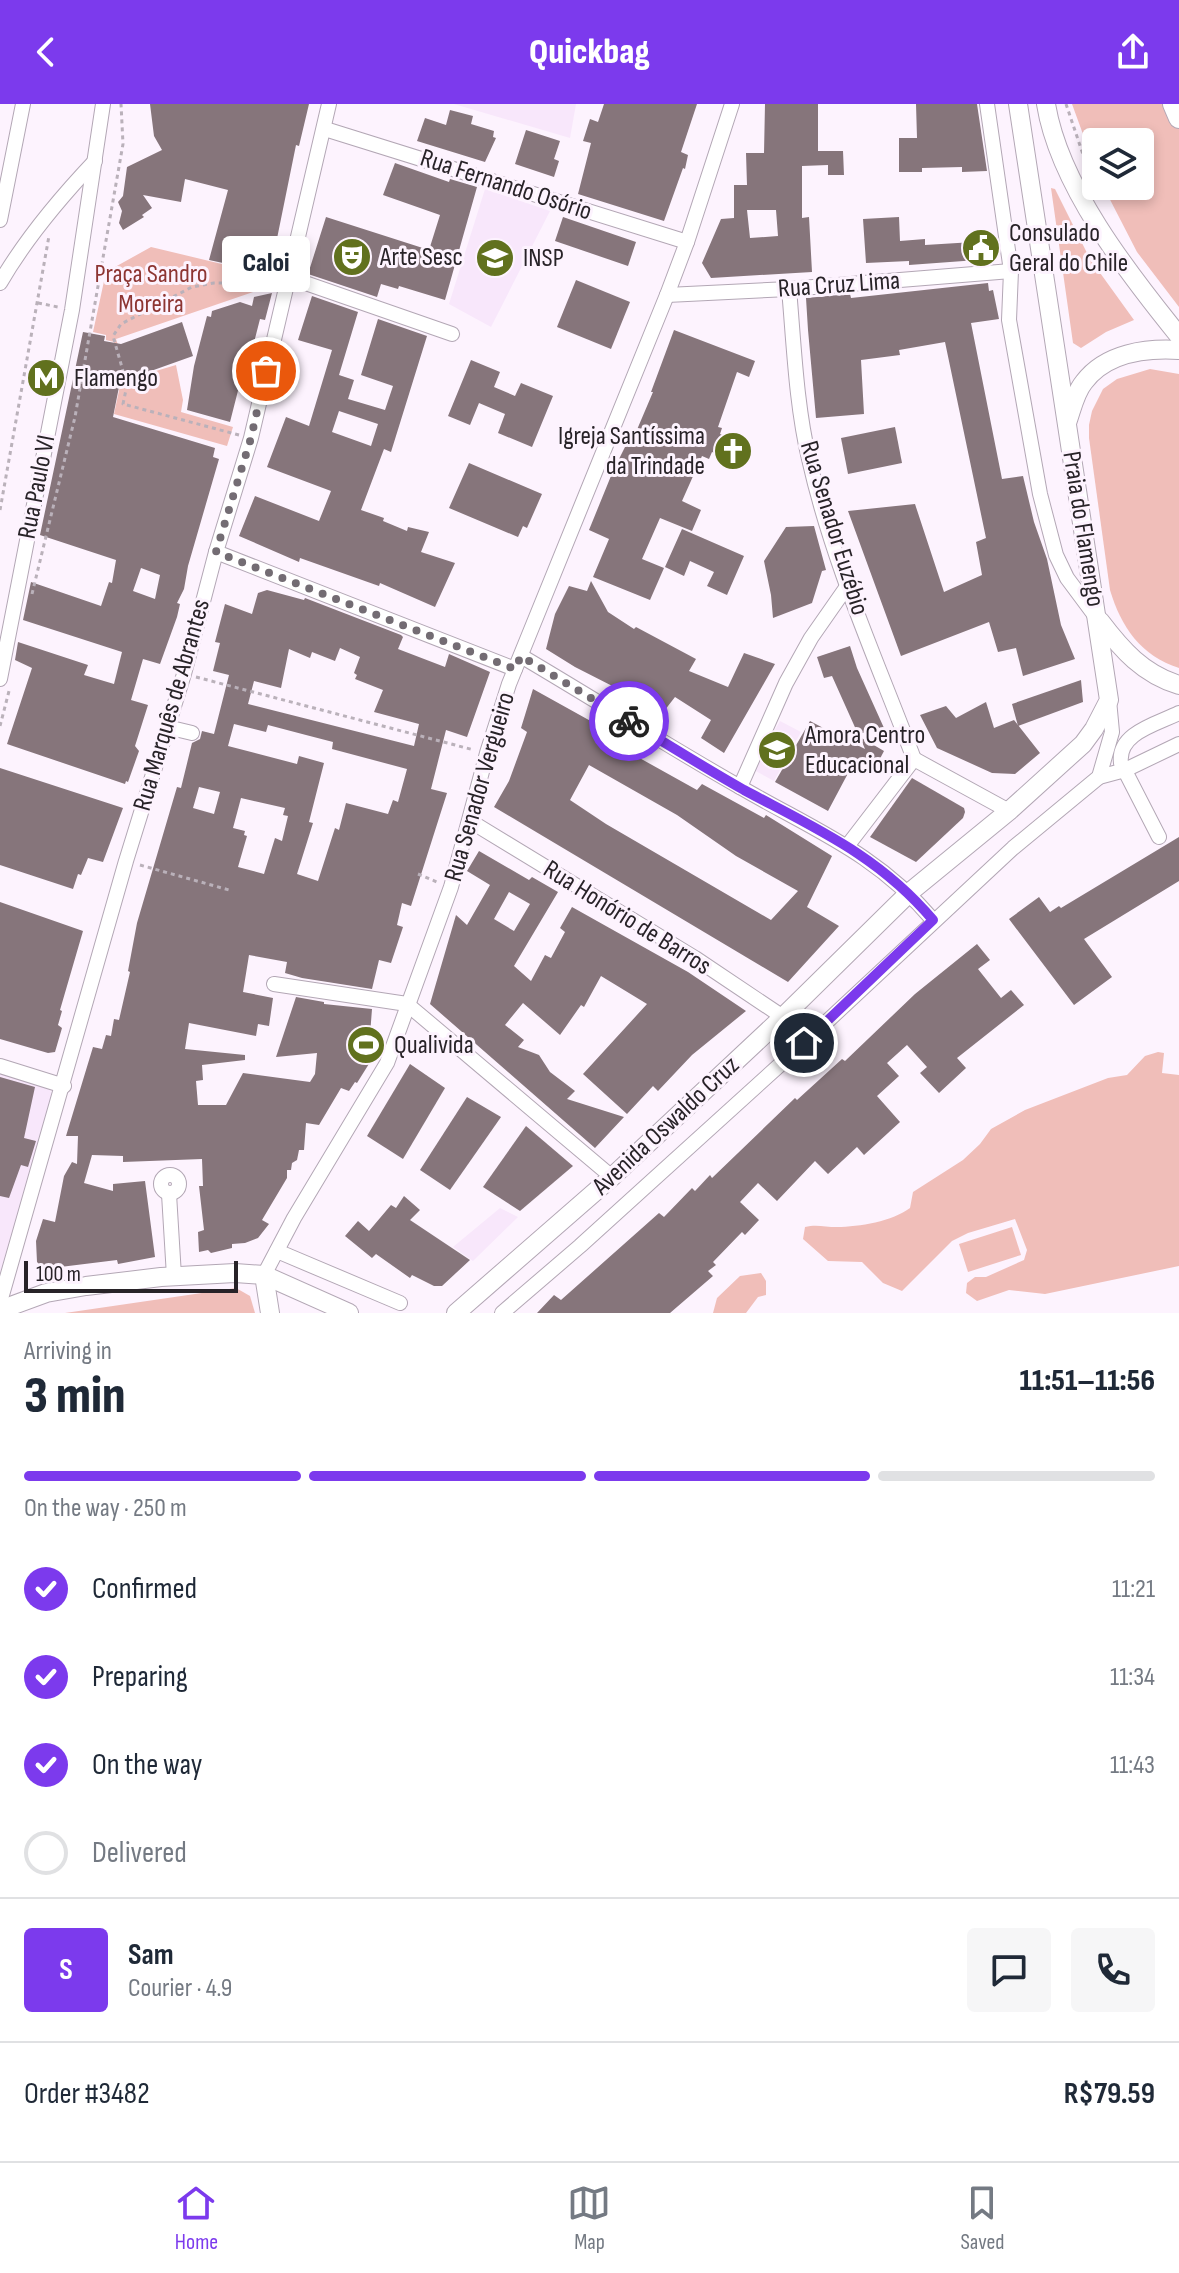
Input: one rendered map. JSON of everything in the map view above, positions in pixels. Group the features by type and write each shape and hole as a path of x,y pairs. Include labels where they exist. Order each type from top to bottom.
{"highway":[{"path":"1173,104 1179,118"}],"main road":[{"name":"Praia do Flamengo","path":"1018,104 1098,619"},
{"path":"1046,104 1064,164 1095,221 1137,284 1179,336"},
{"path":"1066,424 1085,380 1103,366 1131,353 1152,349 1179,350"},
{"path":"1098,619 1133,661 1179,685"},
{"path":"1098,619 1109,700"},
{"name":"Avenida Oswaldo Cruz","path":"456,1313 612,1177 783,1017 910,892 1009,811 1083,744 1109,700"},
{"path":"0,1310 46,1293 174,1276 235,1273 264,1275 349,1313"},
{"path":"264,1275 270,1313"}],"street":[{"path":"0,220 23,104"},
{"name":"Rua Paulo VI","path":"5,683 72,310 103,104"},
{"name":"Rua Marquês de Abrantes","path":"0,1302 251,438 329,104"},
{"name":"Rua Senador Vergueiro","path":"264,1275 387,1063 451,887 487,753 518,662 667,295 732,104"},
{"name":"Praia do Flamengo","path":"987,104 1011,271 1009,320 1044,509 1056,555 1067,578 1098,619"},
{"name":"Rua Fernando Osório","path":"325,129 687,242"},
{"path":"0,283 54,204 95,161"},
{"name":"Rua Cruz Lima","path":"667,295 789,289 1011,271"},
{"path":"287,280 452,334"},
{"name":"Rua Senador Euzébio","path":"789,289 808,457 848,585 914,759"},
{"path":"216,552 518,662 848,845 910,892 933,920"},
{"path":"740,787 786,683 811,638 848,585"},
{"path":"1099,777 1112,732 1109,700"},
{"path":"1159,837 1121,763 1121,749 1130,737 1179,713"},
{"path":"167,727 192,733"},
{"path":"1099,777 1125,770 1179,744"},
{"path":"848,845 914,759 1009,811"},
{"name":"Avenida Oswaldo Cruz","path":"502,1313 804,1043 1013,848 1099,777"},
{"name":"Rua Honório de Barros","path":"470,821 695,958 783,1017"},
{"path":"274,984 407,1004 612,1177"},
{"path":"0,1066 64,1086"},
{"path":"169,1194 174,1276"},
{"path":"277,1251 400,1303"}],"path":[{"path":"30,602 75,417 123,144 121,104"},
{"path":"1066,104 1091,178 1106,207"},
{"path":"0,510 49,233"},
{"path":"251,438 123,404 127,385 113,336 121,324 192,287 287,280"},
{"path":"84,312 93,314"},
{"path":"184,674 487,753"},
{"path":"0,726 5,683"},
{"path":"126,861 229,890"},
{"path":"418,874 451,887"}],"shaded area":[{"path":"454,104 576,104 570,138"},
{"name":"INSP","path":"485,189 550,211 491,327 449,304"},
{"name":"Amora Centro Educacional","path":"780,721 801,732 774,781 752,769"},
{"path":"0,1072 48,1086 53,1097 0,1273"},
{"path":"500,1208 518,1217 473,1261 453,1247"}],"green space":[{"path":"1072,104 1179,104 1179,307 1137,252 1110,200 1154,200 1154,128 1082,128 1082,132"},
{"path":"1051,188 1055,189 1090,259 1134,320 1106,332 1081,348 1073,343"},
{"name":"Praça Sandro Moreira","path":"151,247 268,275 265,288 116,339 129,379 176,365 183,400 181,412 233,427 227,446 114,414 123,372 111,369 114,342 106,340 106,335 93,332 106,272"},
{"path":"1150,369 1179,374 1179,668 1143,648 1120,616 1110,590 1089,438 1092,411 1103,389 1117,379"},
{"path":"1164,1053 1162,1073 1179,1075 1179,1266 1045,1294 1009,1290 977,1301 966,1293 967,1283 975,1277 986,1277 1024,1260 1027,1250 1015,1219 952,1241 902,1291 883,1283 862,1262 828,1261 803,1239 805,1227 846,1227 885,1220 903,1213 910,1208 913,1192 963,1160 991,1129 1025,1110 1108,1078 1127,1075 1145,1056"},
{"path":"1012,1227 1021,1255 968,1272 959,1244"},
{"path":"761,1273 766,1281 766,1295 758,1297 746,1313 713,1313 717,1298 740,1276"},
{"path":"236,1288 250,1296 255,1313 65,1313"}],"building":[{"path":"150,104 309,104 299,146 296,145 270,273 209,260 228,190 185,179 181,202 143,195 152,208 123,230 119,223 122,211 118,202 123,196 127,167 162,150 154,136"},
{"path":"604,104 697,104 681,152 688,155 685,169 664,221 578,194 591,143 583,141 590,119 598,122"},
{"path":"765,104 818,104 818,151 843,151 844,175 828,175 828,165 802,166 802,218 809,217 812,272 711,278 702,263 721,219 734,218 734,185 747,185 746,153 764,153","holes":["747,210 776,210 778,236 750,238"]},
{"path":"916,104 977,104 987,171 962,172 962,167 899,172 899,138 917,138"},
{"path":"450,110 473,116 471,124 494,131 493,137 496,138 485,162 417,141 425,118 446,125"},
{"path":"526,130 560,141 554,159 559,161 554,177 515,164"},
{"path":"395,163 449,182 450,179 477,187 445,300 399,286 398,289 381,284 377,297 308,274 326,217 429,250 440,215 383,195"},
{"path":"563,217 636,242 628,266 555,241"},
{"path":"899,217 900,241 925,239 925,245 990,241 991,259 909,265 909,261 866,263 863,219"},
{"path":"576,280 630,302 611,349 557,327"},
{"path":"988,283 989,291 993,290 999,319 971,323 1002,479 1023,476 1047,559 1061,625 1075,659 1023,676 1016,648 998,652 989,622 901,656 848,511 915,504 944,592 982,575 976,542 986,538 945,342 899,350 900,355 861,360 864,414 816,418 808,330 806,298 850,294 851,298"},
{"path":"272,293 265,320 260,319 230,422 187,410 207,316 211,317 212,311 240,302 252,306 254,297"},
{"path":"312,296 358,312 339,375 354,380 348,399 385,410 393,386 361,375 378,319 427,336 391,452 384,449 361,510 407,531 408,527 429,532 421,552 455,563 435,607 380,583 379,586 300,558 299,562 239,536 255,496 319,521 331,491 267,467 286,417 309,426 332,350 298,340","holes":["339,411 378,424 371,446 332,432"]},
{"path":"182,322 193,356 120,382 113,417 215,448 213,457 219,459 184,589 177,603 180,604 177,617 160,664 143,659 131,700 148,705 135,746 139,751 125,784 7,744 32,668 15,660 18,642 88,665 84,675 114,684 122,652 23,620 31,582 101,606 109,582 112,583 116,560 40,535 83,332 105,336 104,341 121,344","holes":["141,568 160,575 155,599 133,591"]},
{"path":"674,330 755,361 749,377 737,372 718,427 722,428 720,434 734,440 737,447 734,455 726,458 712,452 709,459 702,456 682,501 701,510 692,531 660,518 642,559 664,568 650,600 593,577 609,539 589,530 613,471 633,431 636,432 653,392"},
{"path":"471,360 500,372 494,387 515,396 521,383 553,396 532,447 498,433 505,414 479,403 470,425 448,416"},
{"path":"895,427 902,463 848,474 841,438"},
{"path":"469,463 542,494 527,528 523,526 518,537 449,508"},
{"path":"814,526 826,570 822,571 812,603 773,618 764,561 786,527"},
{"path":"682,529 744,556 727,595 707,586 714,572 690,561 684,576 665,567"},
{"path":"591,581 608,612 634,629 636,627 696,659 689,671 728,687 744,653 775,664 724,753 701,738 711,720 675,697 661,715 546,649 555,614 569,586 587,591"},
{"path":"267,590 305,598 401,635 398,649 445,667 449,654 490,672 467,737 446,730 431,789 447,793 411,906 402,903 397,925 403,927 391,963 379,960 372,989 302,978 285,973 287,962 249,955 243,992 273,998 269,1026 258,1024 256,1036 189,1023 185,1049 245,1055 245,1060 202,1065 203,1080 196,1081 198,1105 226,1105 243,1073 310,1082 315,1074 317,1053 276,1057 296,997 324,1004 372,1009 369,1048 372,1059 349,1091 341,1088 319,1125 306,1123 304,1150 299,1150 291,1170 287,1170 287,1178 262,1220 269,1224 258,1238 211,1253 208,1250 199,1252 198,1232 204,1230 199,1186 203,1186 202,1159 123,1162 123,1156 92,1155 84,1183 113,1191 113,1184 145,1181 155,1257 118,1264 117,1260 44,1269 37,1262 36,1241 43,1219 55,1222 64,1176 72,1162 77,1164 78,1136 66,1136 93,1047 102,1049 106,1035 111,1036 114,1019 119,1020 137,923 177,787 181,788 192,743 200,739 202,731 214,734 229,675 213,671 220,643 215,642 225,604 252,614 258,593","holes":["340,648 360,657 355,679 383,690 374,712 419,724 414,746 248,704 254,681 281,688 289,649 310,658 312,652 335,661","234,724 266,732 268,725 333,742 332,749 407,769 398,802 393,800 388,814 346,803 339,830 335,828 318,881 297,874 313,823 309,822 324,763 299,756 297,764 228,746","199,787 220,792 214,814 193,808","241,798 285,808 283,815 288,816 282,841 275,838 264,874 238,867 247,836 244,835 245,831 233,828"]},
{"path":"850,646 884,728 858,734 832,676 824,678 817,657"},
{"path":"1081,680 1083,702 1018,726 1012,704"},
{"path":"533,689 596,724 591,731 697,790 702,784 764,818 766,815 832,856 807,907 839,926 788,982 494,807 509,781 527,732 521,728","holes":["589,765 677,815 736,856 798,891 771,920 570,800"]},
{"path":"986,702 994,728 1014,720 1040,753 1015,774 992,773 937,748 920,715 946,706 956,718"},
{"path":"810,721 846,745 849,741 865,749 860,737 884,751 873,772 854,762 828,811 775,782"},
{"path":"0,768 123,808 103,862 88,858 73,889 0,865"},
{"path":"912,778 964,808 965,812 963,818 916,862 870,837"},
{"path":"1179,837 1179,881 1084,939 1112,977 1074,1005 1009,919 1039,897 1050,912 1059,906 1061,908"},
{"path":"479,851 529,880 532,877 558,892 514,966 531,981 545,955 551,958 565,932 560,928 572,907 688,972 746,1011 692,1055 658,1091 653,1086 627,1114 583,1074 647,1004 601,976 584,1007 581,1005 560,1035 523,1003 505,1025 524,1040 518,1047 539,1055 550,1072 575,1091 567,1099 624,1117 595,1148 430,1004 456,915 467,925 490,885 467,871","holes":["509,892 530,904 514,931 494,919"]},
{"path":"0,902 83,931 60,1010 58,1025 62,1028 55,1052 48,1053 0,1039"},
{"path":"977,944 990,960 978,969 1001,998 1011,990 1024,1005 957,1058 966,1068 939,1093 920,1073 927,1067 907,1045 887,1063 899,1076 877,1096 900,1122 864,1155 857,1147 828,1174 815,1161 777,1201 758,1183 740,1202 759,1220 745,1235 742,1232 713,1262 716,1265 708,1271 713,1276 670,1313 537,1313 554,1295 561,1300 659,1213 664,1217 692,1188 695,1191 710,1175 712,1178 795,1098 797,1100 842,1059 845,1061 915,994"},
{"path":"410,1064 445,1088 403,1159 367,1136"},
{"path":"0,1077 35,1087 24,1138 36,1141 28,1167 21,1165 9,1198 0,1196"},
{"path":"467,1097 501,1117 450,1190 420,1170"},
{"path":"526,1126 573,1166 520,1211 483,1187"},
{"path":"404,1196 420,1210 410,1220 470,1260 442,1286 434,1286 412,1275 410,1278 376,1254 372,1258 345,1236 358,1221 369,1231 391,1205 396,1208"}],"way so far":[{"path":"266,371 251,438 216,552 515,669 521,656 629,721"}],"place":[{"name":"Consulado Geral do Chile","path":"981,248"},
{"name":"Arte Sesc","path":"352,257"},
{"name":"INSP","path":"495,258"},
{"name":"Caloi","path":"266,371"},
{"name":"Flamengo","path":"46,378"},
{"name":"Igreja Santíssima da Trindade","path":"733,451"},
{"name":"Amora Centro Educacional","path":"777,750"},
{"name":"Qualivida","path":"366,1045"}],"route":[{"path":"629,721 740,787 848,845 910,892 933,920 804,1043"}]}
